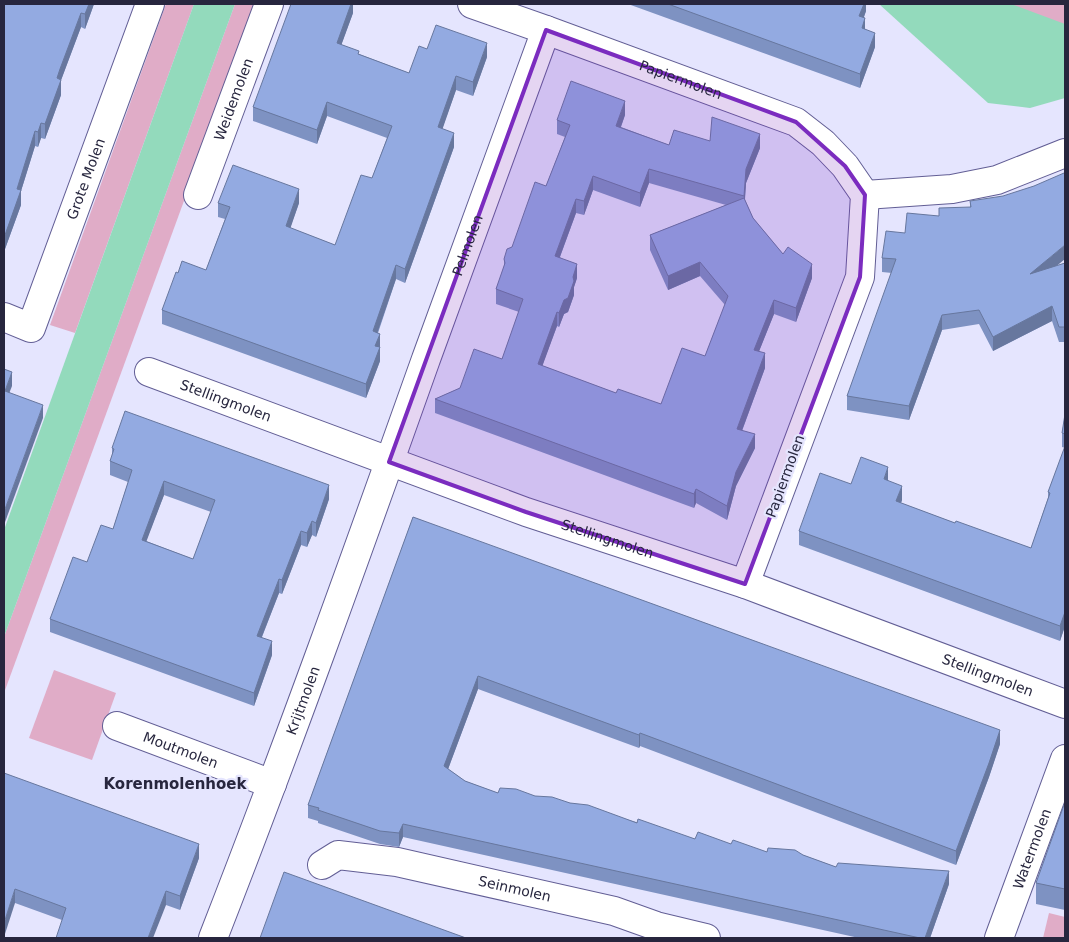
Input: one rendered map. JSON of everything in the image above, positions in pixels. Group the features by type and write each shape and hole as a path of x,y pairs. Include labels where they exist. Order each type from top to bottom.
{"street":[{"name":"Grote Molen","path":"4,317 31,328 150,4"},
{"name":"Weidemolen","path":"198,195 269,4"},
{"name":"Papiermolen","path":"472,4 796,122 823,142 845,166 866,195 860,277 744,584"},
{"name":"Pelmolen","path":"389,462 546,30"},
{"path":"866,195 952,189 997,180 1065,152"},
{"name":"Stellingmolen","path":"149,372 526,512 744,584 1065,704"},
{"name":"Krijtmolen","path":"213,938 337,609 389,462"},
{"name":"Moutmolen","path":"117,726 272,784"},
{"name":"Watermolen","path":"999,938 1065,759"},
{"name":"Seinmolen","path":"322,865 338,855 397,862 614,911 656,926 706,938"}],"highlighted area":[{"path":"546,30 796,122 845,166 865,195 860,277 745,584 526,512 389,462"}],"shaded area":[{"path":"166,4 194,4 75,333 50,325"},
{"path":"194,4 235,4 4,637 4,530"},
{"path":"235,4 256,4 4,693 4,637"},
{"path":"879,4 1011,4 1065,24 1065,98 1030,108 988,103"},
{"path":"974,4 1065,4 1065,37"},
{"path":"54,670 116,693 92,760 29,738"},
{"path":"1049,913 1065,917 1065,938 1043,938"}],"building":[{"path":"4,4 89,4 85,14 81,13 60,69 57,78 61,80 45,124 41,123 38,132 35,131 17,189 21,190 5,235 4,234"},
{"path":"291,4 351,4 337,43 359,51 358,54 409,73 419,46 427,49 436,25 487,43 473,82 456,76 438,127 454,133 405,269 396,265 373,331 380,334 375,346 380,347 366,384 162,310 182,261 206,270 230,207 218,203 233,165 299,189 286,226 335,245 361,175 372,178 392,126 327,102 317,130 253,107"},
{"path":"668,4 864,4 859,16 865,18 862,28 875,33 860,74"},
{"path":"571,81 625,101 616,126 669,145 674,130 710,141 712,117 760,134 746,169 744,196 649,169 640,193 593,176 584,201 576,199 555,256 577,264 568,298 564,300 559,313 557,312 538,364 616,393 618,389 661,404 682,348 705,356 728,296 700,262 668,276 650,235 744,198 753,218 783,254 788,247 812,264 796,308 774,300 754,350 765,353 737,429 755,434 736,472 727,506 696,489 694,494 435,399 460,388 474,349 502,359 523,299 496,289 505,263 504,259 507,249 512,247 535,182 546,186 570,125 557,120"},
{"path":"1064,173 1065,245 1030,274 1065,263 1065,327 1059,327 1052,306 993,337 979,310 942,315 909,406 847,396 896,259 882,258 886,231 905,233 907,213 939,216 939,208 971,207 970,201 1003,196 1034,186"},
{"path":"4,369 12,372 5,391 43,405 4,512"},
{"path":"125,411 329,485 316,523 312,521 307,533 301,531 282,580 279,579 257,636 272,641 254,693 50,619 73,557 87,562 101,525 113,529 132,470 110,461 114,449 112,448","holes":["164,481 215,500 193,559 142,540"]},
{"path":"1065,414 1065,434 1062,433"},
{"path":"1065,446 1065,612 1060,626 799,531 820,473 851,484 861,457 888,467 884,479 902,486 896,501 1031,548 1050,493 1048,492"},
{"path":"413,517 1000,730 956,851 640,733 639,735 478,676 444,766 465,781 498,793 500,788 516,789 535,796 552,797 570,803 588,805 637,823 638,819 695,839 698,832 731,844 733,840 767,852 768,848 795,850 803,855 836,867 838,863 949,871 925,938 403,824 399,833 380,831 308,805"},
{"path":"4,773 199,844 180,896 166,891 148,938 56,938 66,908 15,889 4,923"},
{"path":"1065,802 1065,889 1036,883"},
{"path":"284,872 466,938 260,938"}],"district":[{"name":"Korenmolenhoek","path":"175,784"}]}
